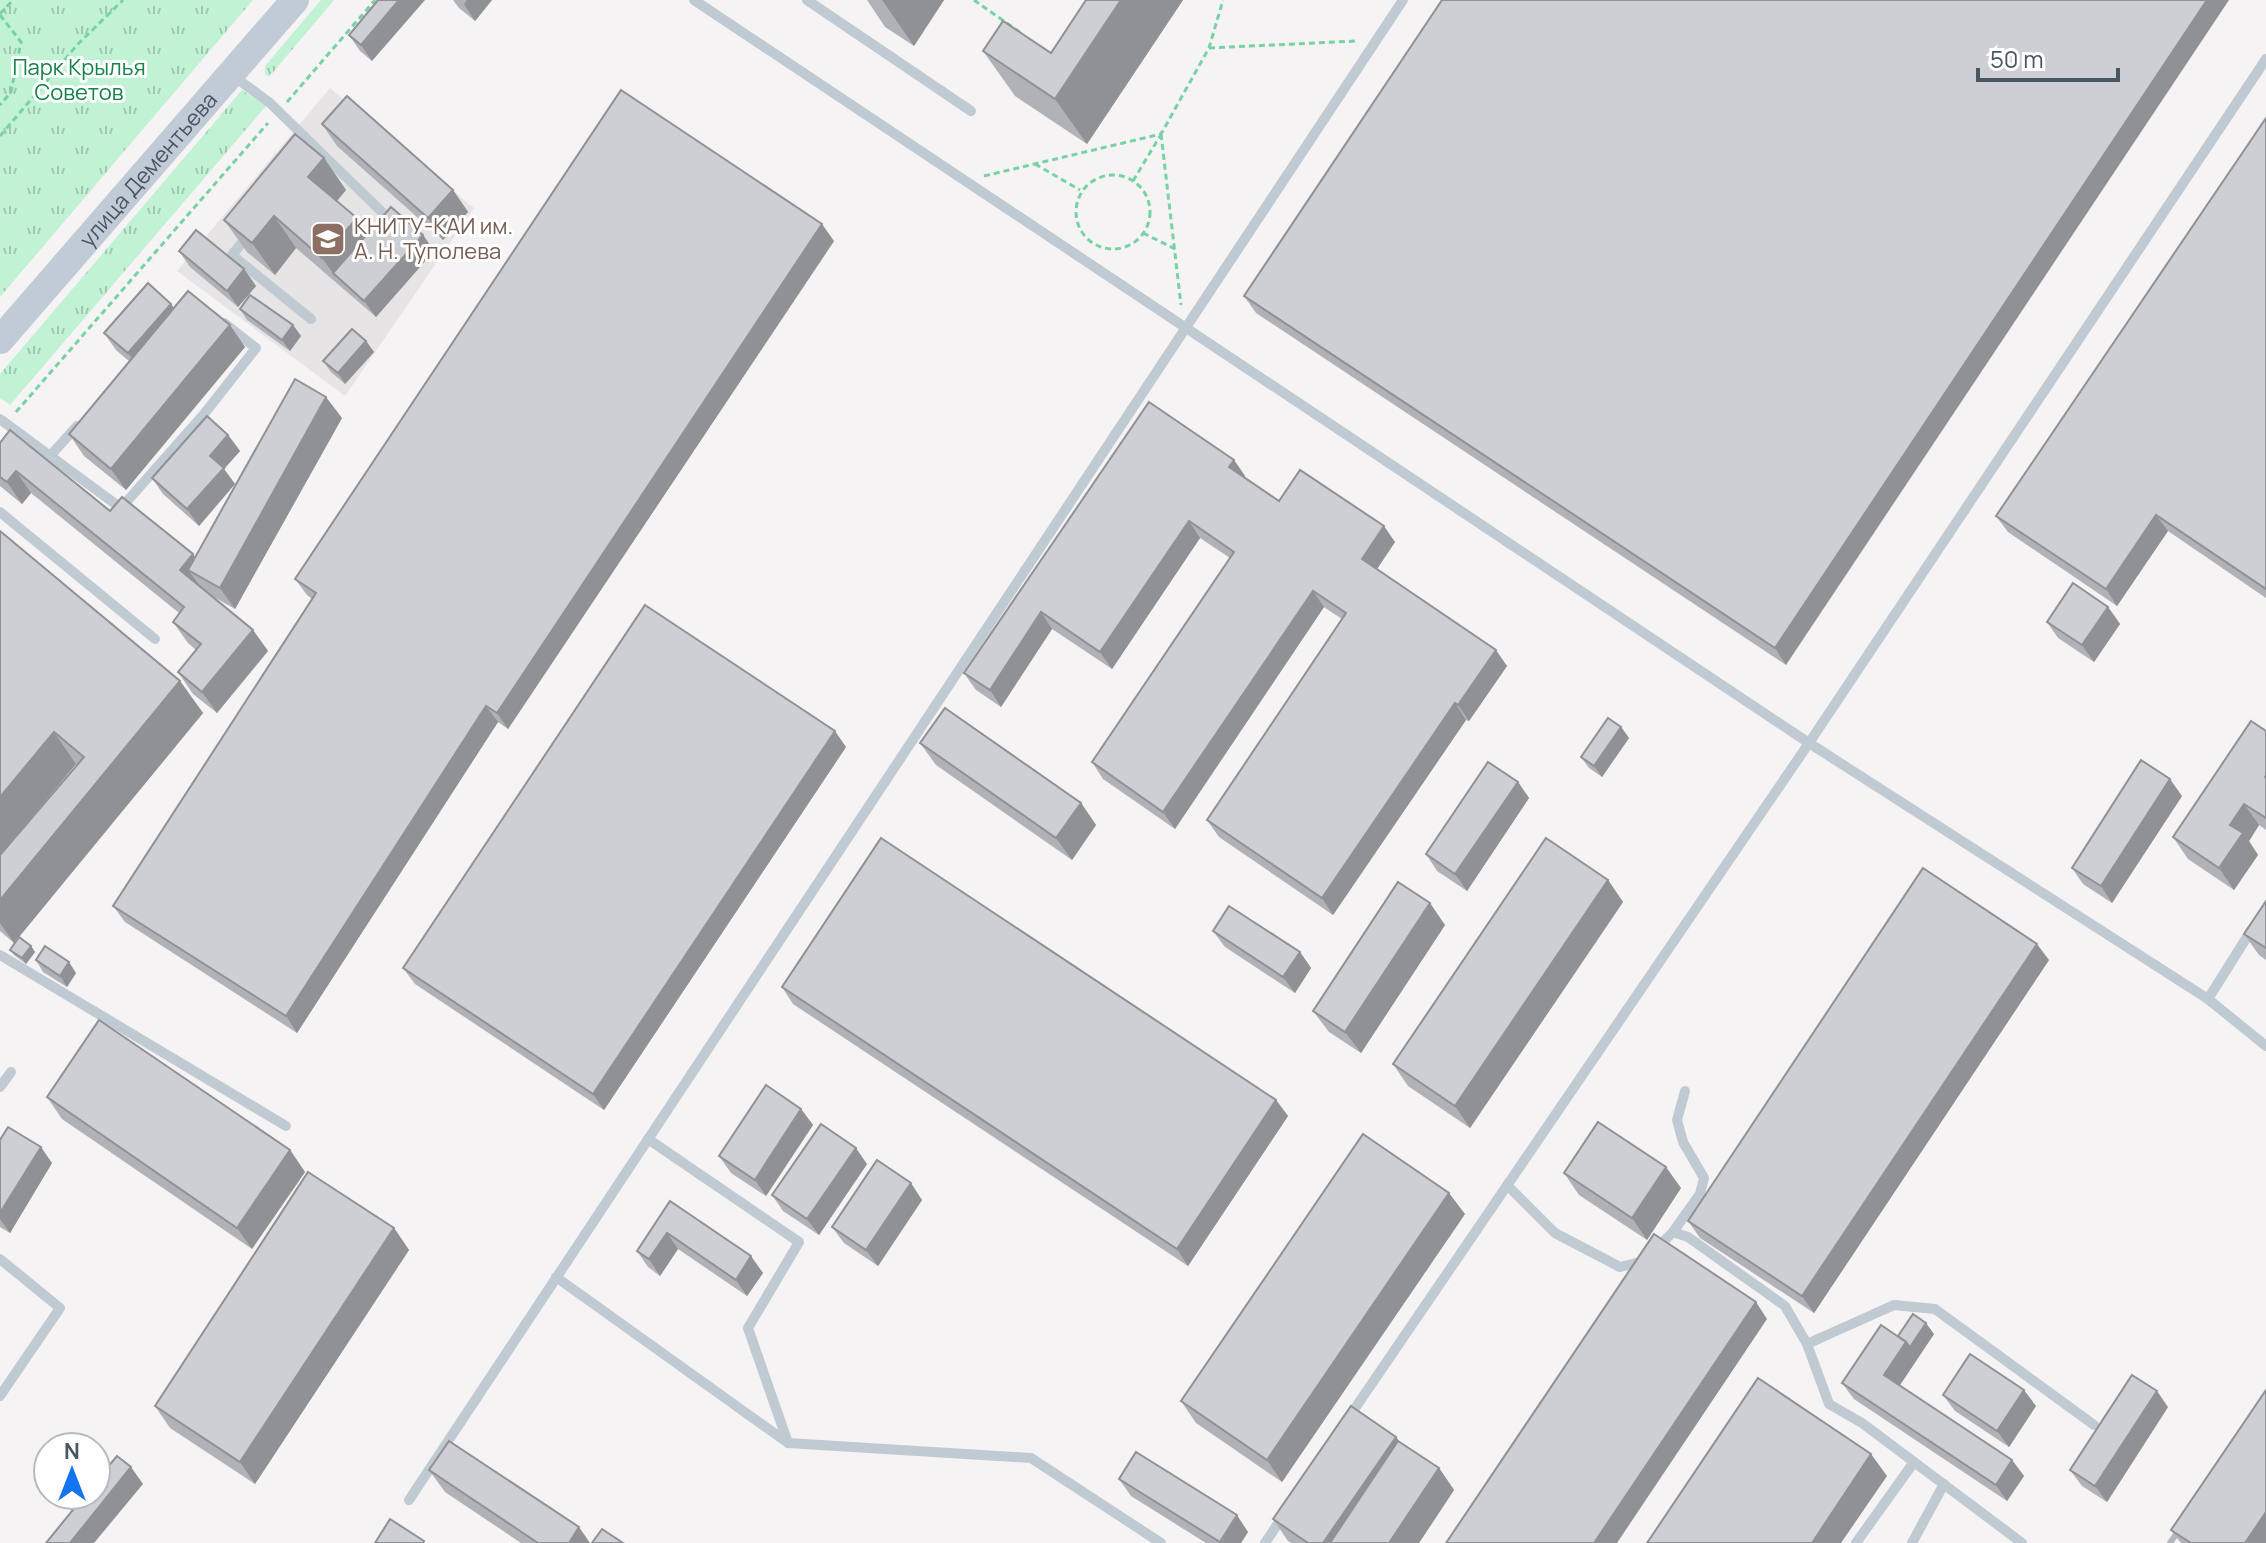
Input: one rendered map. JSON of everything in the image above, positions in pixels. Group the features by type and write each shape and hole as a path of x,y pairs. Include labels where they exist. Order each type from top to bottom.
{"main road":[{"name":"улица Дементьева","path":"0,340 295,0"}],"lane":[{"path":"694,0 1809,743 2208,999 2266,1046"},
{"path":"807,0 971,111"},
{"path":"409,1500 1403,0"},
{"path":"1341,1429 1809,743 2266,59"},
{"path":"232,75 279,111 389,219"},
{"path":"310,162 320,151"},
{"path":"261,220 232,255 311,319"},
{"path":"3,422 121,508 204,414 256,348 210,312"},
{"path":"50,456 88,414"},
{"path":"0,512 155,639"},
{"path":"2208,999 2253,927"},
{"path":"0,955 286,1126"},
{"path":"0,1087 11,1072"},
{"path":"1507,1185 1555,1233 1620,1267 1646,1261 1673,1232 1700,1194 1704,1178 1683,1142 1677,1120 1685,1091"},
{"path":"648,1139 799,1242 748,1328 788,1443"},
{"path":"1673,1232 1688,1237 1785,1306 1807,1344 1829,1404 1862,1423 2022,1543"},
{"path":"0,1259 60,1308 0,1396"},
{"path":"556,1277 788,1443 1031,1458 1161,1543"},
{"path":"1807,1344 1894,1305 1935,1309 2094,1425"},
{"path":"1856,1543 1914,1462"},
{"path":"1912,1543 1944,1484"},
{"path":"1265,1543 1290,1505"}],"path":[{"path":"0,105 11,92 21,42 0,14 13,0"},
{"path":"0,136 78,44 123,0"},
{"path":"3,422 375,0"},
{"path":"974,0 1023,35"},
{"path":"1133,181 1209,48 1223,0"},
{"path":"1209,48 1377,40"},
{"path":"965,181 1161,134"},
{"path":"1161,134 1184,328"},
{"path":"1035,164 1082,191"},
{"path":"1123,176 1133,181 1147,199 1149,211 1143,233 1129,245 1120,248 1111,249 1093,243 1077,220 1076,210 1082,191 1100,177 1123,176"},
{"path":"1143,233 1175,249"}],"shaded area":[{"name":"КНИТУ-КАИ им. А. Н. Туполева","path":"330,88 474,208 345,396 177,271"}],"green space":[{"name":"Парк Крылья Советов","path":"0,0 253,0 0,297"},
{"path":"321,0 334,0 269,77 265,74 265,66"},
{"path":"242,90 266,106 10,405 0,398 0,374"}],"building":[{"path":"378,0 399,0 361,45 349,35"},
{"path":"1086,0 1121,0 1055,99 983,51 1003,21 1051,53"},
{"path":"1442,0 2207,0 1775,648 1244,296"},
{"path":"621,90 822,224 497,713 486,706 286,1016 113,906 316,593 295,579"},
{"path":"347,96 453,190 428,218 322,124"},
{"path":"2266,118 2266,589 2156,515 2106,589 1996,516"},
{"path":"295,134 324,158 308,177 357,218 322,258 274,216 252,243 224,220"},
{"path":"391,207 423,235 364,301 333,273"},
{"path":"196,230 244,269 227,291 179,251"},
{"path":"148,283 171,304 128,353 104,333"},
{"path":"188,291 230,325 111,469 69,434"},
{"path":"250,295 293,325 282,340 240,309"},
{"path":"352,329 366,341 338,373 323,361"},
{"path":"295,379 326,397 220,588 188,570"},
{"path":"1149,402 1234,460 1229,467 1279,501 1300,470 1384,526 1362,559 1496,650 1458,705 1455,703 1322,898 1207,820 1346,613 1313,591 1163,812 1092,762 1234,552 1189,521 1100,652 1041,612 990,690 964,673"},
{"path":"207,416 228,435 210,456 224,468 187,509 152,478"},
{"path":"10,430 110,511 122,497 193,554 180,570 253,630 202,692 178,672 201,644 173,622 184,607 16,471 7,482 0,477 0,443"},
{"path":"0,531 180,681 0,900 0,855 84,757 54,732 0,797"},
{"path":"2073,583 2108,607 2082,645 2047,622"},
{"path":"645,605 835,731 593,1094 403,968"},
{"path":"945,708 1081,803 1056,838 920,743"},
{"path":"1608,718 1621,727 1594,766 1581,757"},
{"path":"2251,721 2266,731 2266,818 2244,804 2230,825 2243,833 2219,868 2173,837"},
{"path":"2141,760 2170,779 2101,886 2072,868"},
{"path":"1488,762 1518,782 1455,874 1426,854"},
{"path":"881,838 1276,1100 1177,1249 782,987"},
{"path":"1546,838 1608,880 1455,1106 1393,1064"},
{"path":"1923,868 2037,944 1802,1296 1688,1221"},
{"path":"1398,882 1430,903 1345,1032 1313,1011"},
{"path":"2266,901 2266,948 2244,934"},
{"path":"1229,906 1300,952 1283,977 1213,931"},
{"path":"19,937 31,946 22,958 10,950"},
{"path":"45,946 69,962 60,976 36,960"},
{"path":"99,1020 290,1150 237,1228 47,1097"},
{"path":"766,1085 801,1109 755,1180 719,1156"},
{"path":"1598,1122 1666,1167 1632,1218 1564,1173"},
{"path":"821,1124 856,1148 807,1219 772,1195"},
{"path":"8,1127 41,1147 0,1213 0,1140"},
{"path":"1363,1134 1449,1193 1267,1460 1181,1401"},
{"path":"877,1160 911,1183 866,1250 832,1227"},
{"path":"308,1172 394,1228 240,1462 155,1406"},
{"path":"670,1201 751,1256 736,1280 667,1233 649,1259 637,1251"},
{"path":"1654,1234 1756,1302 1594,1543 1446,1543"},
{"path":"1913,1314 1926,1323 1910,1347 1898,1336"},
{"path":"1881,1325 1906,1342 1884,1375 2012,1460 1996,1485 1842,1383"},
{"path":"1970,1354 2024,1390 1997,1431 1943,1395"},
{"path":"2132,1375 2157,1391 2095,1486 2070,1470"},
{"path":"1758,1378 1871,1454 1812,1543 1647,1543"},
{"path":"2266,1390 2266,1512 2245,1543 2191,1543 2171,1530"},
{"path":"1351,1406 1396,1437 1323,1543 1308,1543 1273,1519"},
{"path":"449,1441 579,1527 569,1543 538,1543 429,1470"},
{"path":"1398,1441 1439,1468 1389,1543 1330,1543"},
{"path":"1136,1452 1237,1515 1220,1542 1119,1479"},
{"path":"117,1456 131,1467 112,1491 112,1462"},
{"path":"72,1511 96,1511 70,1543 46,1543"},
{"path":"390,1519 424,1541 423,1543 375,1543"},
{"path":"602,1529 623,1543 592,1543"}],"railway":[{"path":"2170,1543 2188,1517"}],"place":[{"name":"КНИТУ-КАИ им. А. Н. Туполева","path":"328,239"}]}
